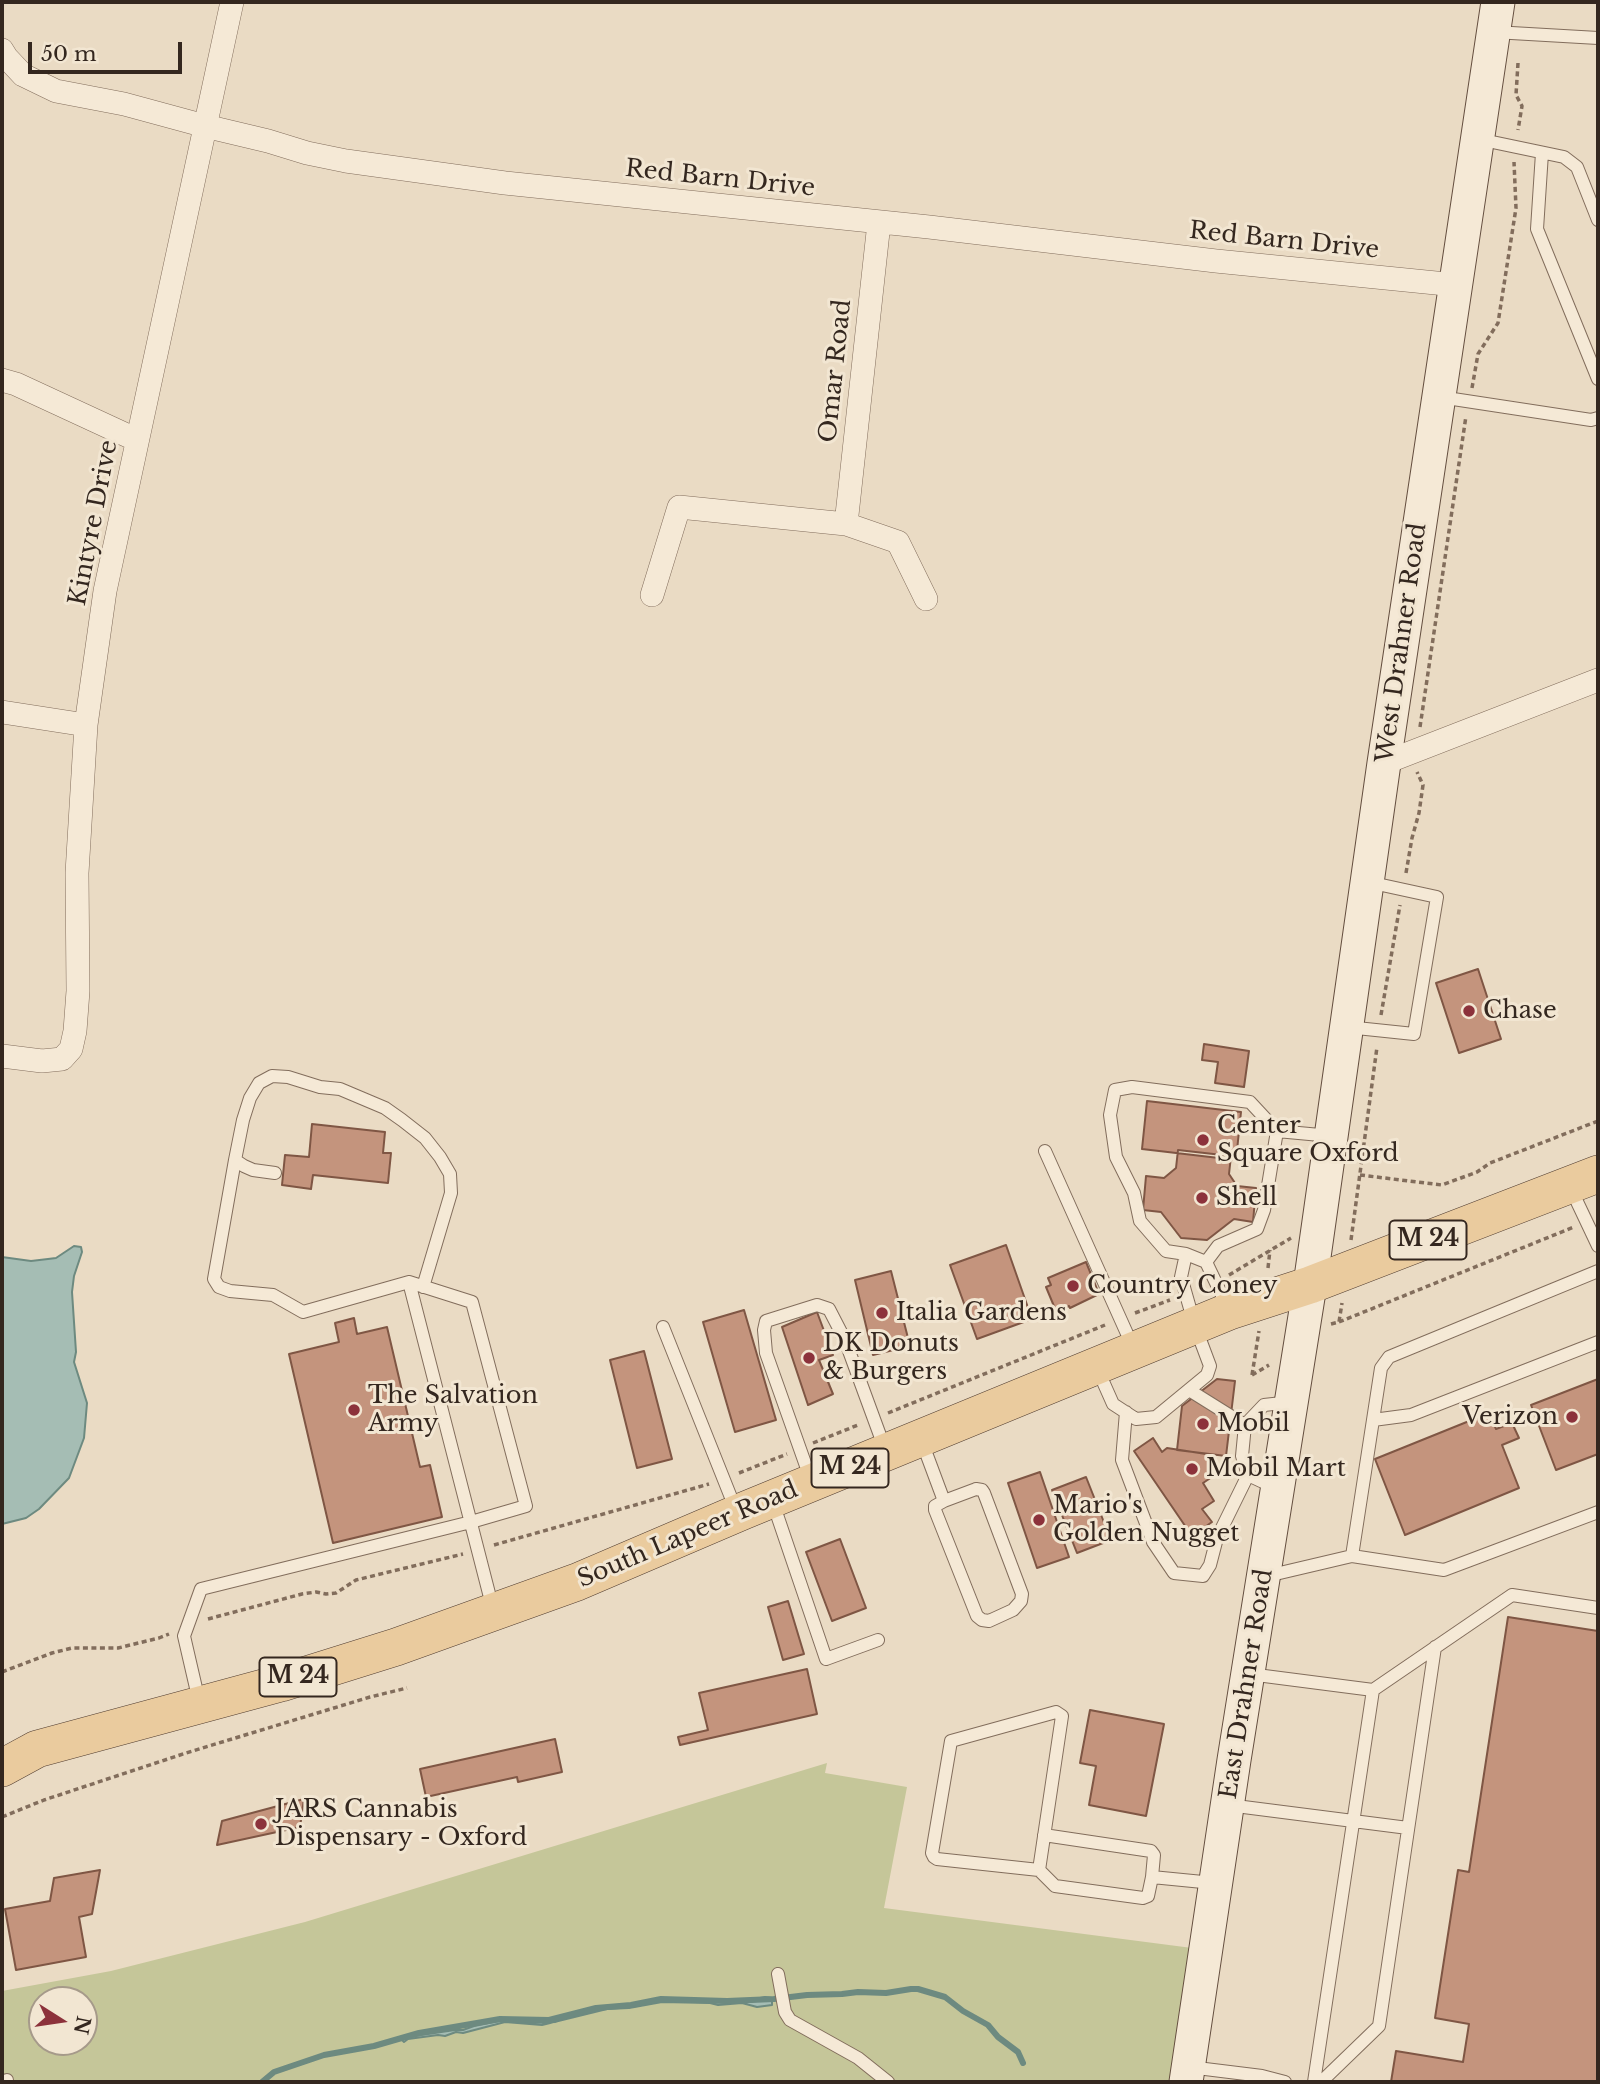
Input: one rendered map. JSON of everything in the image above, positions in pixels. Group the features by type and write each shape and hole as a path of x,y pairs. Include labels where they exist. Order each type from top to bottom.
{"main road":[{"name":"South Lapeer Road","path":"2,1768 19,1749 281,1683 396,1647 578,1582 1096,1366 1128,1335 1223,1296 1310,1285 1584,1180"}],"street":[{"name":"Kintyre Drive","path":"2,1056 42,1061 62,1059 71,1049 78,991 77,873 86,725 105,590 232,2"},
{"name":"West Drahner Road","path":"1310,1285 1332,1136 1363,1029 1367,882 1384,762 1454,399 1455,285 1478,138 1504,22"},
{"name":"Red Barn Drive","path":"2,50 23,75 56,90 124,104 307,153 367,164 505,183 1455,285"},
{"name":"Omar Road","path":"846,524 878,223"},
{"path":"2,380 137,440"},
{"path":"652,595 679,507 846,524 898,542 926,599"},
{"path":"1384,762 1598,680"},
{"path":"2,712 86,725"},
{"name":"East Drahner Road","path":"1188,2074 1264,1577 1263,1482 1292,1402 1310,1285"}],"lane":[{"path":"1504,22 1598,38"},
{"path":"1478,138 1564,157 1577,167 1598,220"},
{"path":"1542,153 1537,229 1598,379"},
{"path":"1454,399 1591,420 1598,418"},
{"path":"1363,1029 1414,1034 1437,897 1367,882"},
{"path":"199,1704 184,1636 201,1589 526,1506 472,1302 423,1287 409,1282 303,1312 273,1295 230,1291 219,1287 214,1279 235,1160 243,1120 258,1083 272,1076 288,1077 320,1087 340,1089 385,1108 425,1138 450,1174 451,1194 423,1287"},
{"path":"1223,1296 1206,1262 1186,1254 1166,1251 1140,1221 1134,1193 1116,1157 1110,1115 1115,1090 1132,1087 1250,1102 1278,1131 1332,1136"},
{"path":"1206,1262 1218,1246 1257,1228 1264,1210 1278,1131"},
{"path":"1045,1151 1128,1335"},
{"path":"235,1160 253,1170 275,1173"},
{"path":"1584,1180 1587,1222 1598,1245"},
{"path":"1096,1366 1113,1404 1136,1419 1156,1417 1207,1376 1210,1366 1181,1277 1186,1254"},
{"path":"1353,1556 1381,1368 1389,1357 1598,1271"},
{"path":"409,1282 494,1612"},
{"path":"812,1483 766,1353 766,1321 817,1305 829,1309 845,1340 886,1453"},
{"path":"663,1327 737,1514"},
{"path":"1373,1420 1411,1415 1598,1342"},
{"path":"1189,1390 1245,1425"},
{"path":"1126,1412 1122,1460 1153,1542 1174,1573 1203,1576 1210,1564 1217,1538 1263,1482 1242,1456 1245,1425 1264,1405 1292,1402"},
{"path":"921,1438 944,1501"},
{"path":"976,1489 982,1490 1022,1594 1021,1601 1013,1610 989,1621 977,1616 935,1510 935,1506 944,1501 976,1489"},
{"path":"772,1500 826,1659 878,1640"},
{"path":"1264,1577 1353,1556 1444,1570 1598,1512"},
{"path":"1248,1674 1373,1690 1513,1595 1598,1608"},
{"path":"1321,2082 1378,2026 1435,1647"},
{"path":"1314,2082 1373,1690"},
{"path":"1039,1870 1044,1835 1062,1716 1060,1713 951,1741 932,1853 934,1857 1039,1870 1055,1886 1143,1898 1148,1896 1154,1855 1151,1851 1044,1835"},
{"path":"1228,1805 1408,1828"},
{"path":"1152,1877 1217,1883"},
{"path":"778,1974 785,2012 790,2020 858,2058 888,2082"},
{"path":"1188,2074 1262,2076 1284,2082"}],"path":[{"path":"1357,1196 1360,1175 1363,1029 1403,890 1423,785 1414,766 1454,399 1478,354 1499,323 1516,208 1514,159 1522,106 1516,95 1504,22"},
{"path":"1360,1175 1442,1185 1477,1172 1490,1163 1598,1121"},
{"path":"1332,1324 1587,1222"},
{"path":"1223,1296 1231,1275 1282,1243"},
{"path":"1339,1322 1343,1300"},
{"path":"2,1672 72,1648 118,1648 159,1638 188,1625 302,1594 336,1593 356,1580 580,1522 723,1479 874,1419 1128,1335 1190,1310"},
{"path":"2,1817 44,1800 186,1753 407,1688"}],"green space":[{"path":"827,1763 825,1773 907,1787 884,1908 1192,1948 1172,2082 2,2082 2,1991 28,1986 28,2056 98,2056 98,1986 29,1986 111,1971 305,1922"}],"shaded area":[{"path":"74,1246 81,1247 82,1252 72,1292 76,1352 74,1362 87,1403 84,1438 69,1478 39,1509 26,1518 2,1524 2,1257 31,1261 56,1258"},
{"path":"772,1998 772,2005 757,2007 742,2003 718,2005 662,2002 629,2008 607,2009 557,2021 606,2007 636,2006 659,2000 740,2003"},
{"path":"504,2020 554,2022 542,2025 505,2022 463,2033 408,2039 404,2042 402,2040"}],"building":[{"name":"Chase","path":"1478,969 1501,1039 1459,1053 1436,983"},
{"path":"1204,1044 1249,1051 1244,1087 1215,1083 1218,1062 1202,1060"},
{"path":"1147,1101 1241,1112 1236,1160 1142,1149"},
{"path":"312,1124 385,1132 383,1153 391,1153 388,1183 313,1175 311,1189 282,1185 285,1155 309,1157"},
{"path":"1178,1150 1231,1156 1229,1174 1237,1186 1256,1188 1253,1222 1234,1219 1207,1240 1181,1238 1161,1212 1143,1210 1146,1176 1164,1178 1176,1168"},
{"path":"1006,1245 1032,1319 977,1339 950,1265"},
{"name":"Country Coney","path":"1086,1262 1099,1294 1070,1308 1069,1306 1056,1311 1046,1287 1051,1285 1048,1278"},
{"name":"Italia Gardens","path":"891,1271 910,1346 873,1355 855,1280"},
{"path":"744,1310 776,1420 735,1432 703,1322"},
{"name":"DK Donuts & Burgers","path":"817,1312 833,1355 819,1360 833,1394 808,1405 782,1327"},
{"name":"The Salvation Army","path":"354,1318 357,1334 387,1327 420,1467 430,1465 442,1517 333,1543 289,1354 339,1342 335,1323"},
{"path":"644,1351 672,1459 637,1468 610,1360"},
{"path":"1217,1379 1235,1381 1226,1456 1177,1450 1182,1406"},
{"path":"1598,1379 1598,1454 1556,1470 1531,1405"},
{"path":"1489,1413 1496,1429 1512,1423 1519,1438 1502,1445 1519,1488 1405,1535 1375,1459"},
{"path":"1153,1438 1162,1452 1167,1448 1206,1454 1218,1473 1203,1483 1214,1501 1202,1509 1212,1522 1192,1536 1134,1451"},
{"name":"Mario's Golden Nugget","path":"1040,1472 1069,1557 1037,1568 1008,1483"},
{"path":"1086,1477 1111,1540 1077,1553 1052,1490"},
{"path":"840,1539 866,1608 832,1621 806,1552"},
{"path":"788,1601 804,1654 783,1660 768,1607"},
{"path":"1508,1617 1598,1631 1598,2082 1391,2082 1396,2051 1463,2062 1469,2024 1435,2018 1458,1870 1469,1872"},
{"path":"807,1669 817,1714 680,1745 678,1737 708,1730 699,1693"},
{"path":"1090,1710 1164,1724 1146,1816 1089,1805 1096,1766 1080,1763"},
{"path":"555,1739 562,1772 518,1782 517,1777 426,1797 420,1769"},
{"name":"JARS Cannabis Dispensary - Oxford","path":"304,1799 300,1827 217,1845 222,1821"},
{"path":"100,1870 92,1914 79,1917 86,1957 16,1970 5,1909 50,1901 54,1878"}],"waterway":[{"path":"262,2082 274,2072 324,2055 374,2046 419,2033 500,2019 549,2020 596,2008 661,1999 727,2001 858,1992 886,1993 911,1989 945,1997 988,2025 998,2037 1018,2052 1023,2063"}],"place":[{"name":"Chase","path":"1469,1011"},
{"name":"Center Square Oxford","path":"1203,1140"},
{"name":"Shell","path":"1202,1198"},
{"name":"Country Coney","path":"1073,1286"},
{"name":"Italia Gardens","path":"882,1313"},
{"name":"DK Donuts & Burgers","path":"809,1358"},
{"name":"The Salvation Army","path":"354,1410"},
{"name":"Verizon","path":"1572,1417"},
{"name":"Mobil","path":"1203,1424"},
{"name":"Mobil Mart","path":"1192,1469"},
{"name":"Mario's Golden Nugget","path":"1039,1520"},
{"name":"JARS Cannabis Dispensary - Oxford","path":"261,1824"}]}
